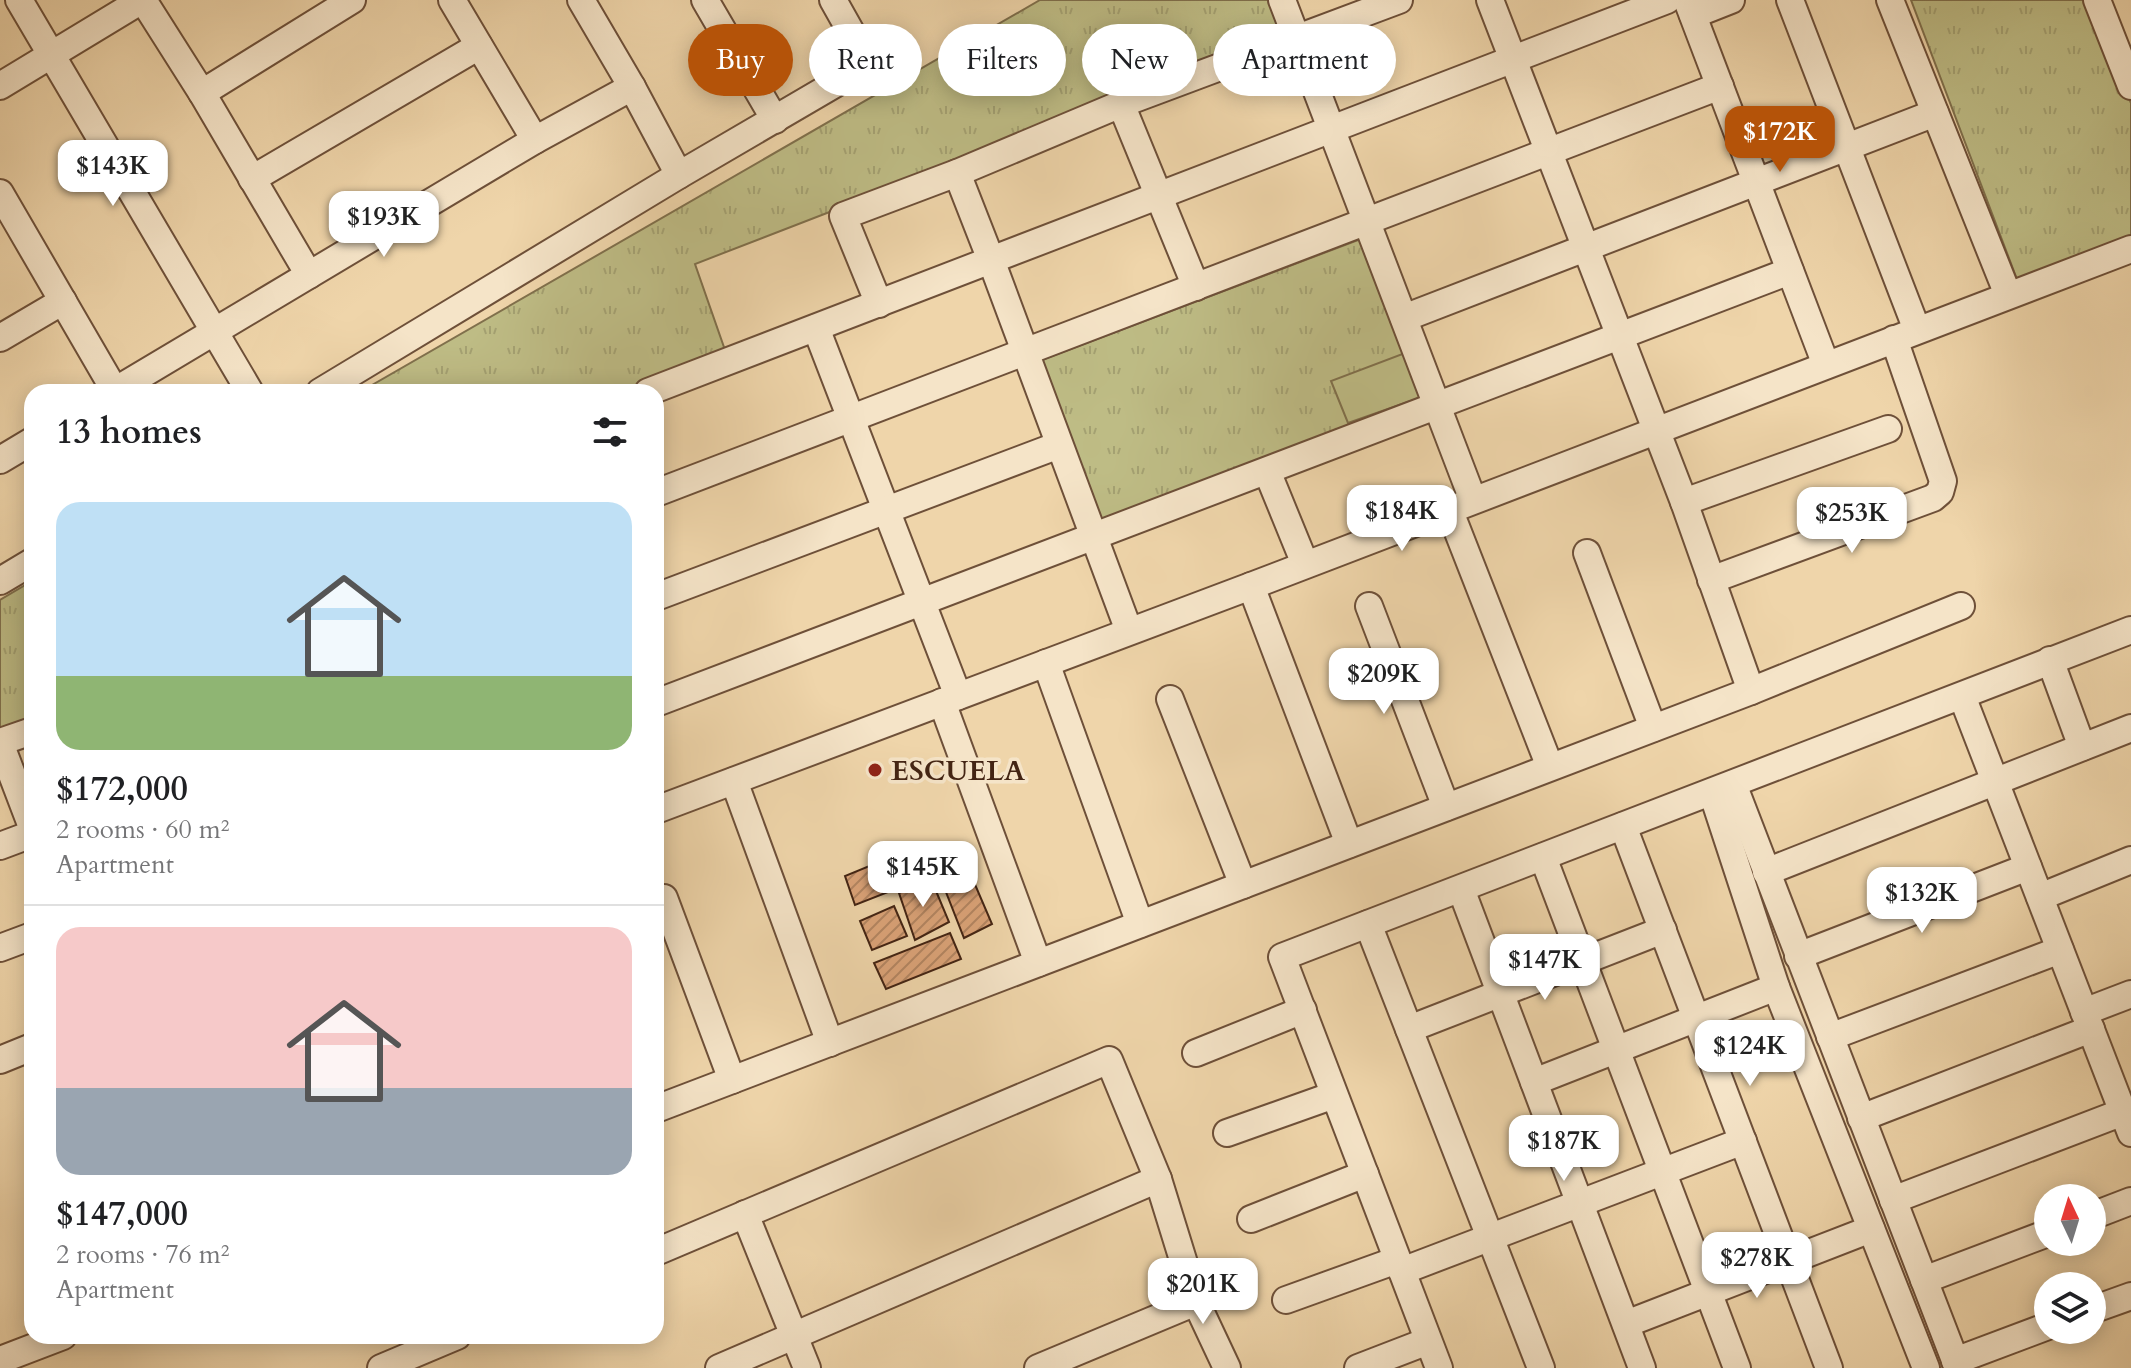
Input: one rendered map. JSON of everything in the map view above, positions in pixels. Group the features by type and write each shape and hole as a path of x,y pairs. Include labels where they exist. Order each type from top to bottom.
{"street":[{"path":"19,0 245,384"},
{"path":"0,86 142,0 202,93 309,275"},
{"path":"202,93 352,0"},
{"path":"452,0 535,140"},
{"path":"581,0 679,175"},
{"path":"705,0 775,120"},
{"path":"333,384 869,64 833,0"},
{"path":"1282,0 1291,24"},
{"path":"1336,24 1399,0"},
{"path":"1490,0 1684,502 1751,691"},
{"path":"664,386 1667,0"},
{"path":"1731,0 1690,8 1826,365"},
{"path":"1711,580 1933,498 1940,492 1943,481 1905,334 1847,148 1790,0"},
{"path":"1890,0 2008,295"},
{"path":"2097,0 2131,86"},
{"path":"252,179 479,46"},
{"path":"879,304 843,216 1213,70"},
{"path":"664,490 1720,86"},
{"path":"126,384 535,140 632,87"},
{"path":"1318,96 1438,407 1461,504 1550,767"},
{"path":"1121,104 1196,287"},
{"path":"1404,318 1935,113"},
{"path":"957,173 1129,631"},
{"path":"2,201 110,384"},
{"path":"664,807 2131,249"},
{"path":"664,700 1790,271"},
{"path":"0,338 63,301"},
{"path":"816,328 922,603 950,699 1038,963"},
{"path":"1684,502 1888,429"},
{"path":"664,594 1059,445"},
{"path":"0,460 24,446"},
{"path":"1267,471 1305,564"},
{"path":"1587,553 1653,728"},
{"path":"0,581 24,567"},
{"path":"1251,586 1349,844"},
{"path":"1369,606 1446,807"},
{"path":"664,1106 1751,691 1961,606"},
{"path":"1439,1368 1282,957 2131,631"},
{"path":"2050,660 2082,747"},
{"path":"1046,663 1140,924"},
{"path":"1893,1200 2127,1123 1962,696"},
{"path":"1170,699 1243,885"},
{"path":"1766,872 2131,728"},
{"path":"24,734 0,742 24,806"},
{"path":"734,781 830,1043"},
{"path":"1722,788 1766,872 1957,1364 2034,1332"},
{"path":"1722,788 1776,987 1926,1368"},
{"path":"1623,826 1829,1368"},
{"path":"0,846 24,837"},
{"path":"1543,857 1737,1368"},
{"path":"2040,897 2130,863"},
{"path":"1798,956 2028,867"},
{"path":"1461,889 1642,1368"},
{"path":"664,898 732,1080"},
{"path":"1368,924 1541,1368"},
{"path":"1409,1029 1663,930"},
{"path":"0,948 24,939"},
{"path":"1830,1037 2060,950"},
{"path":"1534,1082 1776,987"},
{"path":"1861,1118 2088,1021 2131,994"},
{"path":"1196,1053 1303,1010"},
{"path":"0,1060 24,1050"},
{"path":"664,1249 1109,1060 1158,1179 1196,1302 1227,1368"},
{"path":"1227,1133 1334,1095"},
{"path":"1286,1300 1490,1237 1743,1141"},
{"path":"1251,1219 1365,1174"},
{"path":"719,1368 1158,1179"},
{"path":"2106,1211 2131,1201"},
{"path":"745,1214 807,1368"},
{"path":"1626,1324 1871,1229"},
{"path":"1924,1280 2034,1238"},
{"path":"2106,1305 2131,1296"},
{"path":"1038,1368 1196,1302"},
{"path":"1358,1368 1428,1341"},
{"path":"3,1360 43,1344"},
{"path":"382,1368 438,1344"}],"green space":[{"path":"1040,0 1276,0 1286,24 1213,24 1213,64 1197,70 1197,24 1082,24 1082,96 1130,96 695,264 726,353 647,384 374,384 873,96 922,96 922,68 938,59 938,96 1066,96 1066,24 998,24"},
{"path":"1911,0 2089,0 2131,103 2131,237 2018,282"},
{"path":"1366,237 1427,400 1099,525 1039,361"},
{"path":"1405,353 1422,397 1348,423 1331,381"},
{"path":"24,586 24,727 0,736 0,600"}],"building":[{"path":"918,846 929,876 855,905 845,876"},
{"path":"961,852 992,924 964,938 935,864"},
{"path":"931,879 949,922 915,940 899,893"},
{"path":"894,906 907,936 872,950 860,921"},
{"path":"950,933 961,959 886,989 874,963"}],"place":[{"name":"ESCUELA","path":"875,770"}]}
